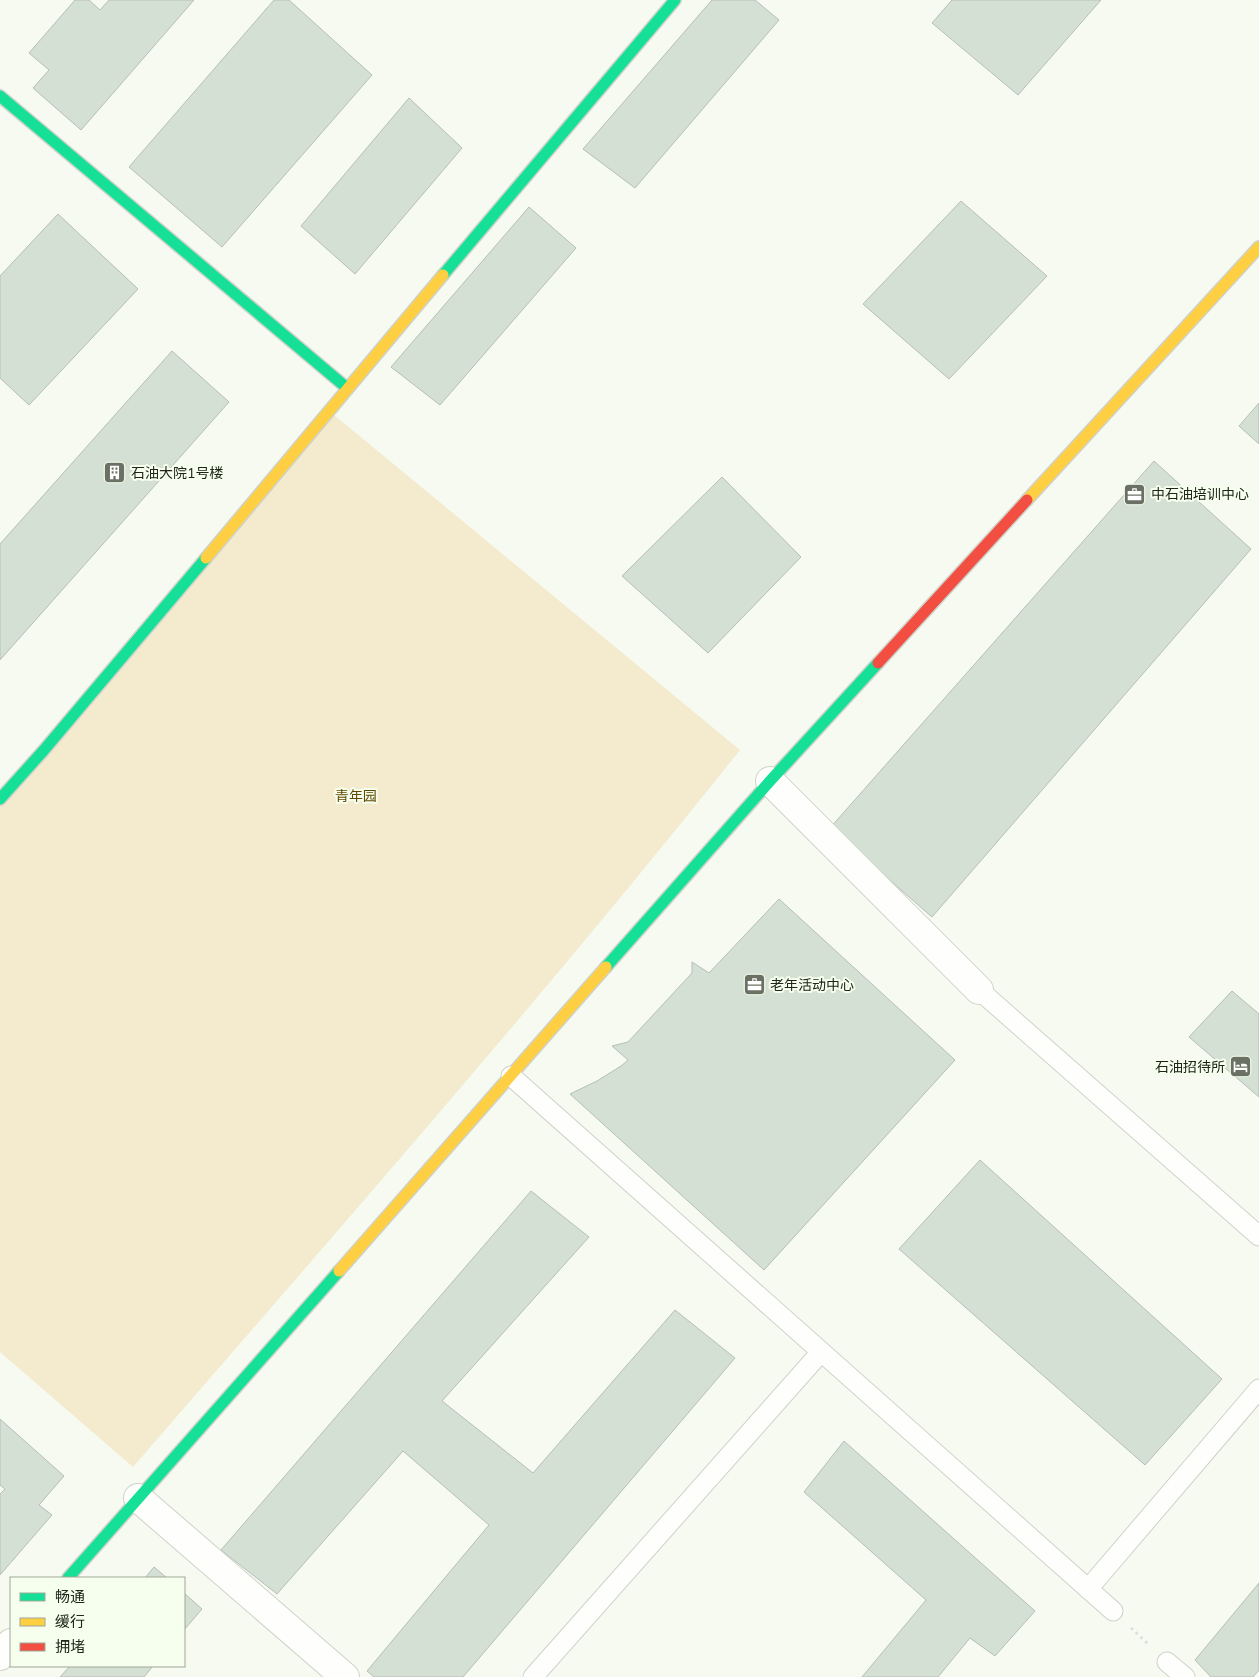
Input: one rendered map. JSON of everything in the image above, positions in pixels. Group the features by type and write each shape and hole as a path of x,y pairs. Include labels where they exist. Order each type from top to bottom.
{"street":[{"path":"0,799 51,742 675,0"},
{"path":"0,96 347,388"},
{"path":"69,1577 770,781 1259,247"},
{"path":"770,781 980,990"},
{"path":"138,1498 346,1677"},
{"path":"0,1656 10,1644"}],"lane":[{"path":"980,990 1259,1236"},
{"path":"511,1076 1113,1611"},
{"path":"533,1677 821,1352"},
{"path":"1088,1590 1259,1389"},
{"path":"1167,1662 1185,1677"}],"path":[{"path":"1113,1611 1167,1662"}],"green space":[{"name":"青年园","path":"328,410 740,750 516,1022 364,1201 133,1467 0,1352 0,799"}],"building":[{"path":"75,0 89,0 100,10 109,0 194,0 81,130 33,88 49,70 29,53"},
{"path":"274,0 289,0 372,75 222,247 129,167"},
{"path":"712,0 755,0 779,20 635,188 583,149"},
{"path":"952,0 1101,0 1018,95 932,23"},
{"path":"409,98 462,148 355,274 301,226"},
{"path":"961,201 1047,276 949,379 863,304"},
{"path":"529,207 576,248 440,405 391,367"},
{"path":"58,214 138,289 29,405 0,378 0,276"},
{"name":"石油大院1号楼","path":"172,351 229,402 0,660 0,544"},
{"path":"1259,403 1259,444 1239,426"},
{"path":"1154,461 1251,549 932,917 830,828"},
{"path":"722,477 801,557 708,653 622,576"},
{"path":"779,899 955,1060 764,1270 570,1094 597,1081 628,1060 612,1046 628,1042 692,973 692,962 709,973"},
{"name":"石油招待所","path":"1232,991 1259,1014 1259,1097 1189,1037"},
{"path":"980,1160 1222,1379 1145,1465 899,1249"},
{"path":"531,1191 589,1237 442,1401 533,1473 675,1310 735,1358 463,1677 374,1677 367,1671 489,1525 403,1451 277,1594 221,1550"},
{"path":"0,1419 64,1476 39,1505 52,1515 0,1575 0,1494 5,1489 0,1485"},
{"path":"844,1441 1035,1611 995,1656 970,1638 938,1677 862,1677 926,1600 804,1492"},
{"path":"154,1567 166,1577 146,1577"},
{"path":"1259,1583 1259,1670 1253,1677 1211,1677 1195,1660"},
{"path":"185,1594 202,1609 185,1629"},
{"path":"69,1667 152,1667 144,1677 60,1677"}],"traffic: fast":[{"path":"443,275 675,0"},
{"path":"0,96 347,388"},
{"path":"0,799 44,750 206,558"},
{"path":"606,967 770,781 878,663"},
{"path":"69,1577 339,1271"}],"traffic: slow":[{"path":"1027,500 1259,247"},
{"path":"206,558 443,275"},
{"path":"339,1271 606,967"}],"traffic: jam":[{"path":"878,663 1027,500"}],"place":[{"name":"石油大院1号楼","path":"115,473"},
{"name":"中石油培训中心","path":"1135,494"},
{"name":"老年活动中心","path":"754,985"},
{"name":"石油招待所","path":"1241,1067"}]}
